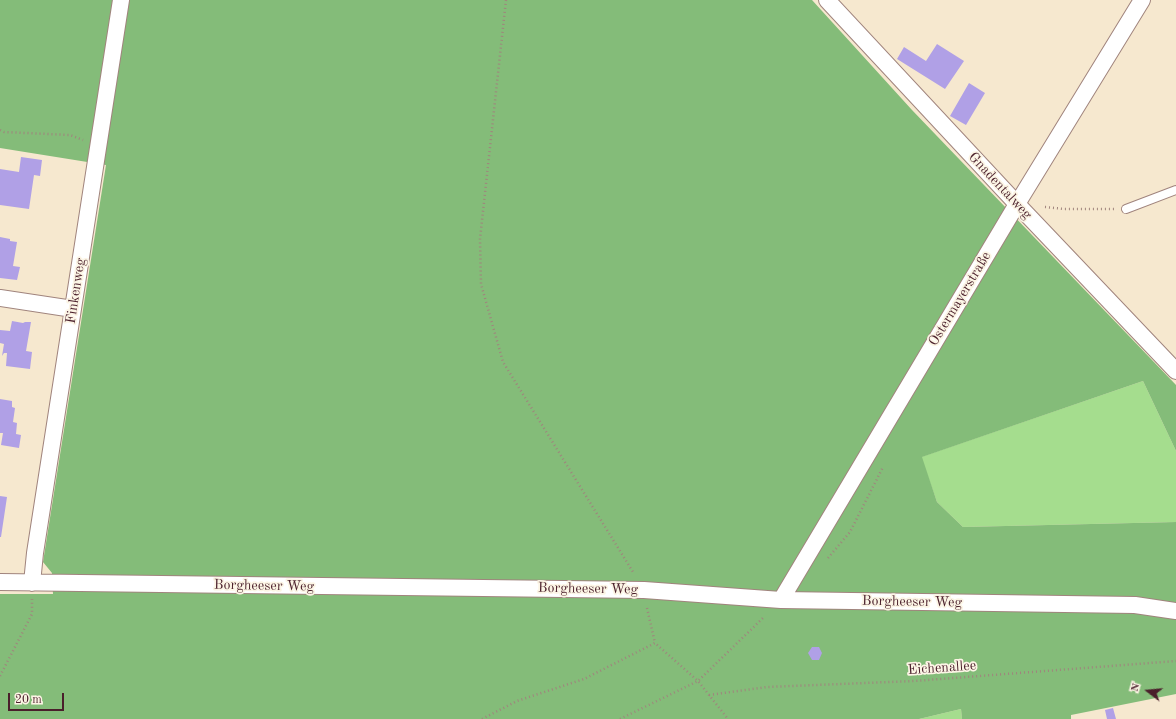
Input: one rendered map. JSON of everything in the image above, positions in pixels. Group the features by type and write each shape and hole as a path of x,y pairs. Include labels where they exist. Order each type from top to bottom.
{"street":[{"name":"Finkenweg","path":"32,582 35,553 121,0"},
{"name":"Gnadentalweg","path":"827,0 1017,204 1176,371"},
{"name":"Ostermayerstraße","path":"781,600 1017,204 1142,0"},
{"path":"0,298 73,309"},
{"name":"Borgheeser Weg","path":"0,582 644,590 781,600 1135,605 1176,611"}],"lane":[{"path":"1126,209 1176,190"}],"path":[{"path":"506,0 480,239 481,284 503,362 644,590 655,644 698,681 728,719"},
{"path":"0,130 4,132 70,134 98,146"},
{"path":"1039,207 1064,209 1126,209"},
{"path":"0,676 32,614 32,582"},
{"path":"620,719 698,681 781,600"},
{"path":"482,719 517,701 584,679 655,644"},
{"name":"Eichenallee","path":"708,695 767,687 914,681 1176,661"}],"green space":[{"path":"0,0 812,0 912,110 1176,385 1176,451 1143,381 922,457 937,502 963,527 1176,522 1176,694 1071,715 1071,719 962,719 961,709 919,719 0,719 0,594 53,594 52,573 43,562 106,165 0,148"},
{"path":"1143,381 1176,451 1176,522 963,527 937,502 921,457"},
{"path":"961,709 962,719 919,719"}],"building":[{"path":"937,44 964,61 945,89 897,59 904,47 926,61"},
{"path":"969,83 985,93 966,125 950,116"},
{"path":"21,157 42,160 40,176 34,175 29,209 0,205 0,169 19,172"},
{"path":"0,237 17,242 13,266 20,267 17,280 0,278"},
{"path":"12,321 23,323 31,322 26,351 32,352 30,369 6,366 7,353 4,353 2,356 4,344 0,343 0,330 10,331"},
{"path":"0,399 12,401 12,407 15,408 13,422 17,423 16,434 21,435 19,448 1,445 3,433 0,433"},
{"path":"0,496 7,497 1,537 0,537"},
{"path":"812,647 819,647 822,653 819,660 812,660 808,653"},
{"path":"1113,708 1116,719 1107,719 1105,710"}]}
